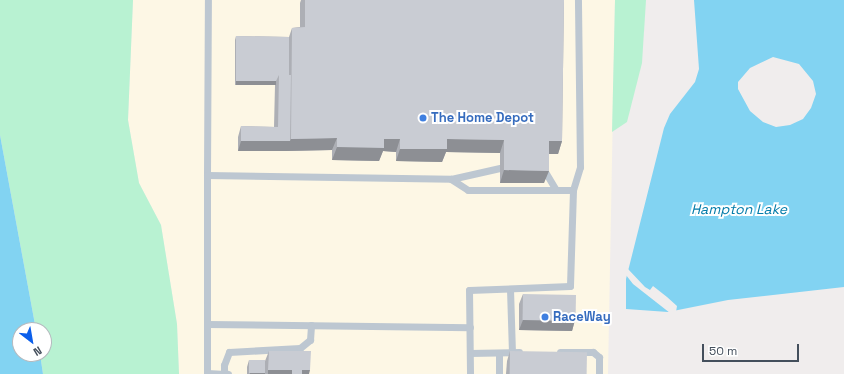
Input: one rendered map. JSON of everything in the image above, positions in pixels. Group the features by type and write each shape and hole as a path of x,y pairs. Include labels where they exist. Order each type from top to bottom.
{"lane":[{"path":"208,0 207,373 226,374 229,352 300,348 310,340 311,326"},
{"path":"470,374 469,290 570,286 573,190 580,167 578,0"},
{"path":"207,175 451,179 500,168"},
{"path":"544,170 556,190"},
{"path":"451,179 468,190 573,190"},
{"path":"510,289 512,352"},
{"path":"207,324 470,327"},
{"path":"470,353 526,352"},
{"path":"548,352 592,352 599,357 599,374"},
{"path":"499,353 499,374"}],"shaded area":[{"path":"133,0 615,0 608,374 179,374 177,324 161,225 139,183 128,120"}],"green space":[{"path":"0,0 133,0 128,120 139,183 161,225 177,324 179,374 43,374 41,362 52,362 52,322 35,322 0,135"},
{"path":"615,0 646,0 642,63 627,122 612,132"}],"water":[{"name":"Hampton Lake","path":"694,0 844,0 844,287 728,300 668,312 626,309 626,279 664,128 670,114 695,82 699,69","holes":["773,57 799,64 813,81 816,94 811,108 803,119 790,125 776,127 763,122 750,111 738,89 738,82 750,68"]},
{"path":"0,135 35,322 12,322 12,362 41,362 43,374 0,374"}],"pier":[{"path":"628,269 645,287 650,290 653,286 667,297 677,306 676,312 670,313 633,284 626,275"}],"building":[{"name":"The Home Depot","path":"305,0 564,0 562,141 549,141 549,171 504,170 504,140 447,139 447,149 400,149 400,139 384,139 384,148 337,147 337,138 291,139 292,28 305,27"},
{"path":"236,36 289,37 289,75 279,75 276,81 236,81"},
{"path":"279,75 291,75 290,141 241,141 241,126 278,127"},
{"path":"523,294 576,295 576,321 523,320"},
{"path":"269,351 311,351 310,370 302,370 302,374 292,374 292,370 268,370"},
{"path":"510,351 587,352 587,374 510,374"},
{"path":"249,360 265,360 265,373 249,373"}],"place":[{"name":"The Home Depot","path":"423,118"},
{"name":"RaceWay","path":"545,317"}]}
